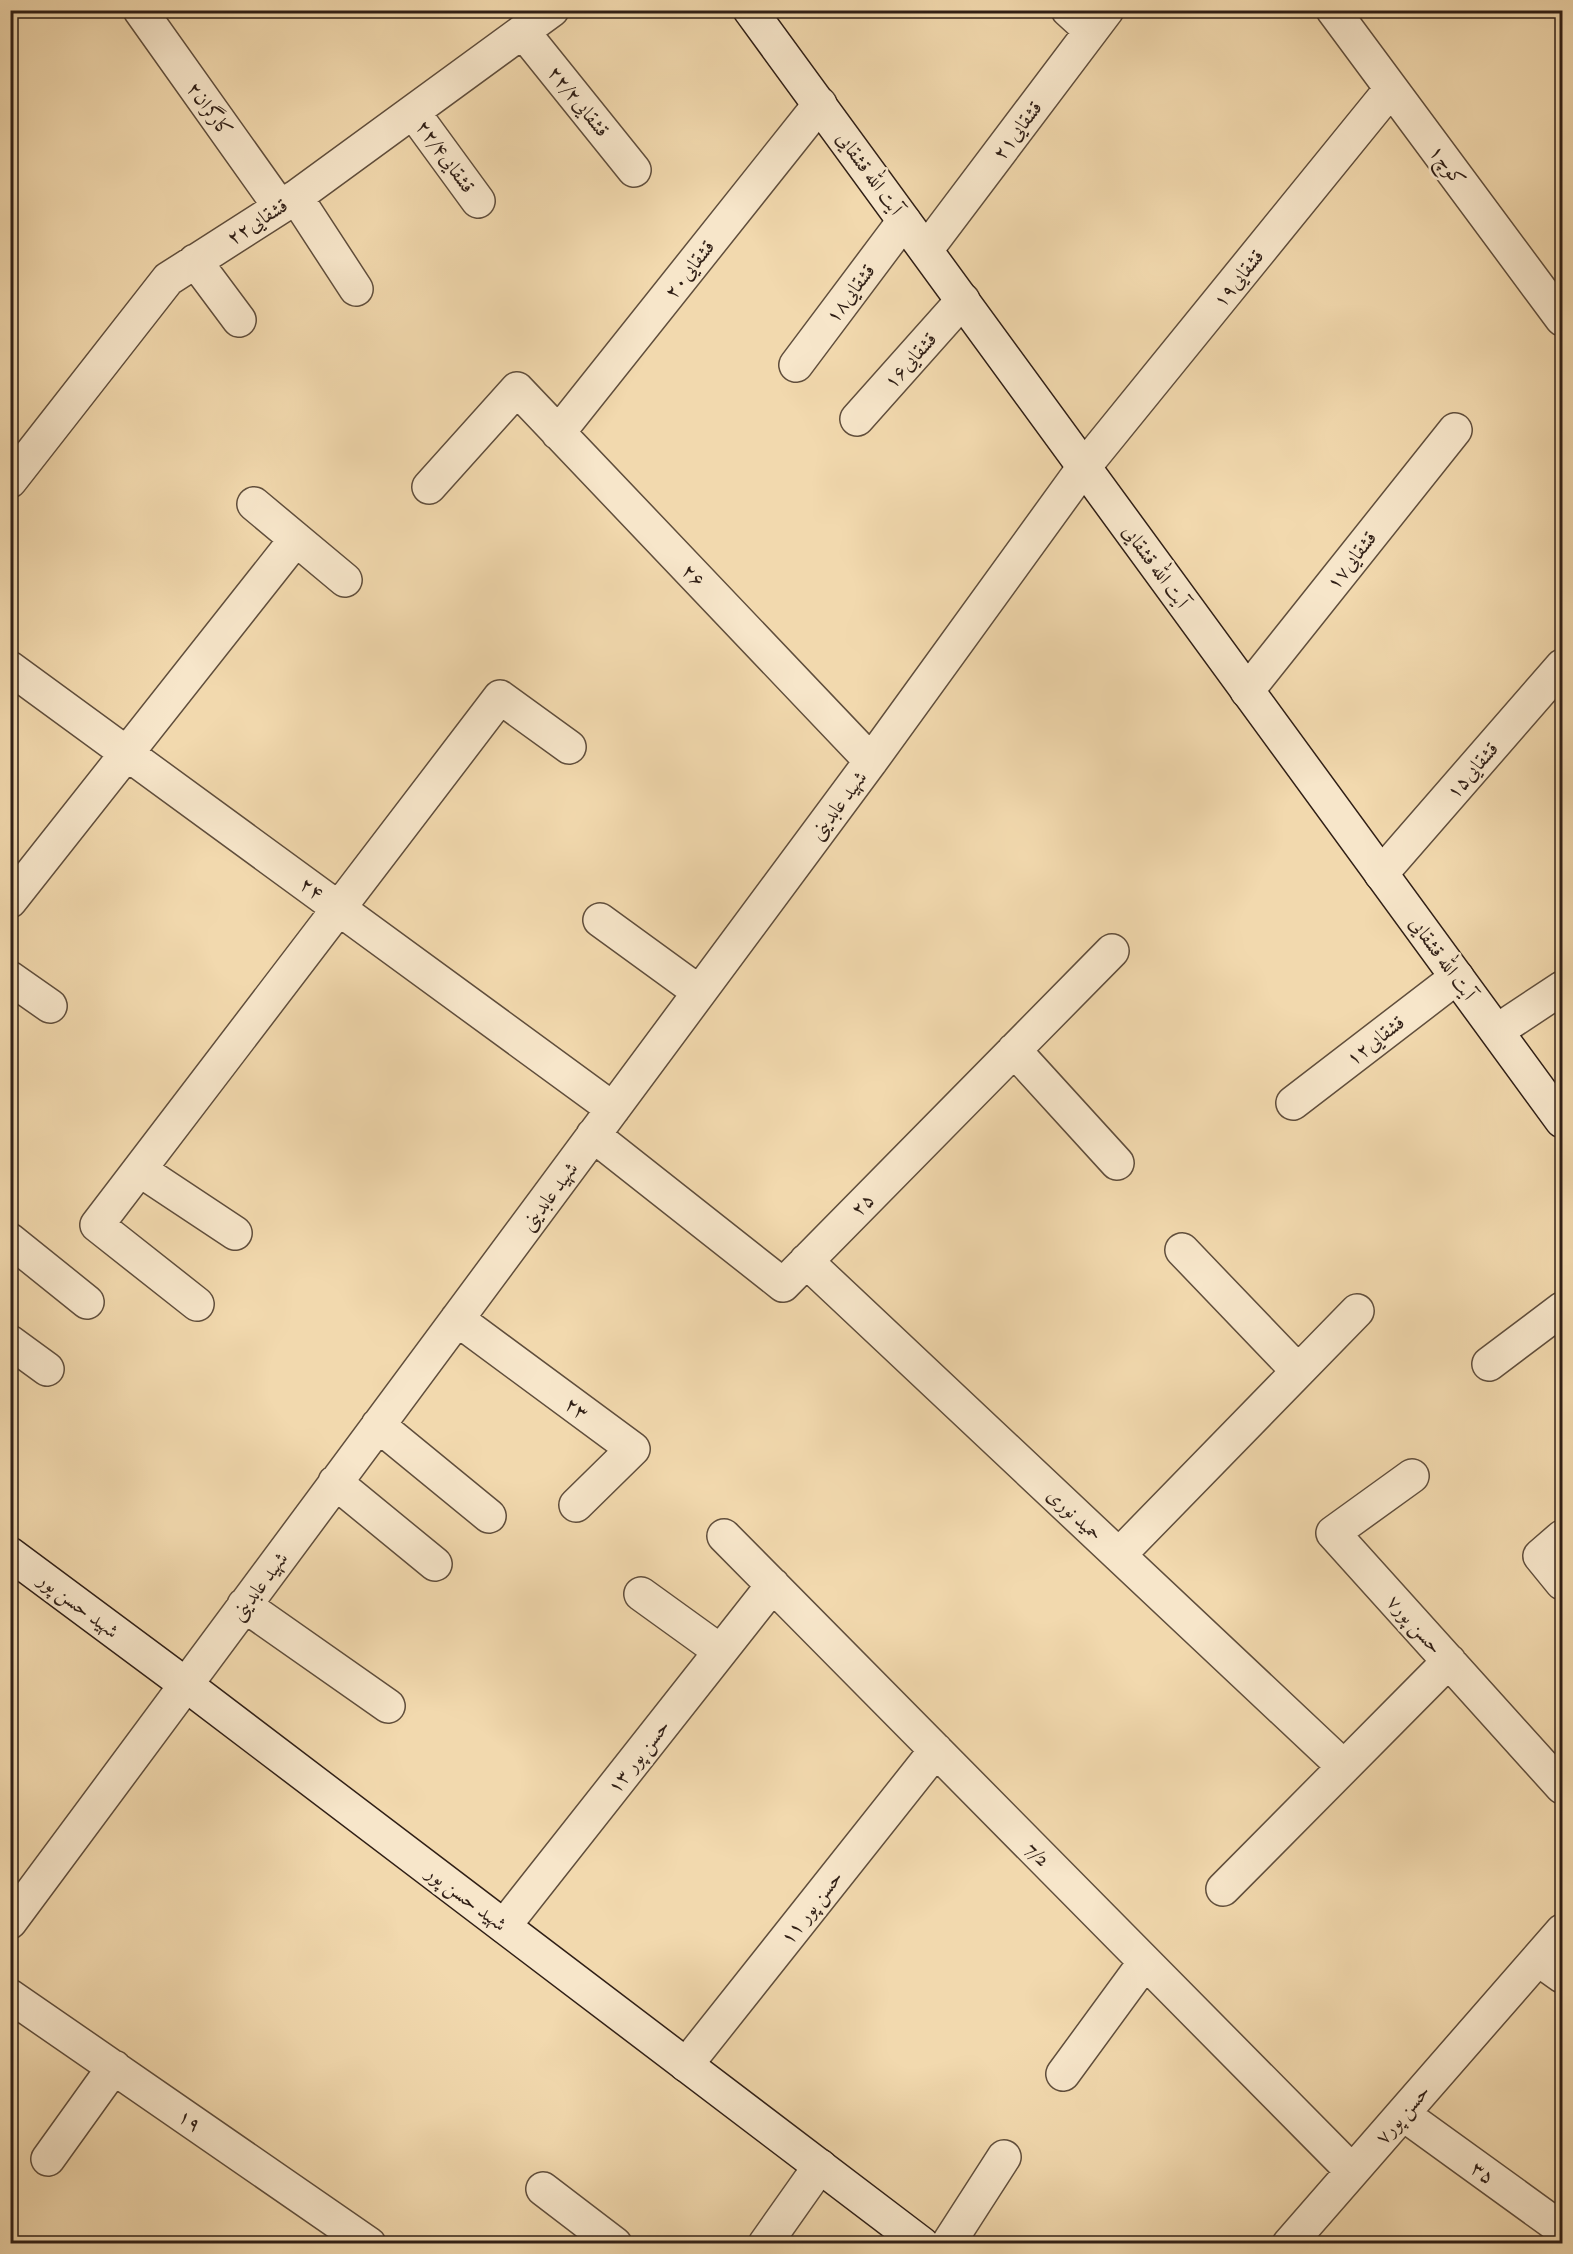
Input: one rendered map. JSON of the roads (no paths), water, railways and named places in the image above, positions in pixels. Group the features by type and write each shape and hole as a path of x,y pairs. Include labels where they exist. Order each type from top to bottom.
{"street":[{"name":"کارگران۲","path":"140,10 357,289"},
{"name":"۲۲قشقایی","path":"10,481 168,279 288,202 552,10"},
{"name":"آیت الله قشقایی","path":"750,10 1563,1121"},
{"name":"کوچ۱","path":"1333,10 1563,319"},
{"name":"قشقایی۲۱","path":"926,250 1089,18"},
{"name":"۲۲/۲قشقایی","path":"523,32 634,171"},
{"name":"۱۹قشقایی","path":"1084,467 1391,89"},
{"name":"۲۰قشقایی","path":"558,433 820,104"},
{"name":"۲۲/۴قشقایی","path":"413,112 478,201"},
{"name":"۱۸قشقایی","path":"796,365 904,221"},
{"path":"195,261 239,320"},
{"name":"۱۶قشقایی","path":"857,419 963,300"},
{"name":"۲۶","path":"429,487 517,389 871,762"},
{"name":"۱۷قشقایی","path":"1247,691 1455,430"},
{"name":"شهید عابدینی","path":"10,1922 871,762 1084,467"},
{"path":"254,504 345,580"},
{"path":"10,901 296,539"},
{"name":"۱۵قشقایی","path":"1381,874 1563,666"},
{"name":"۲۴","path":"10,668 613,1109"},
{"path":"197,1304 97,1225 500,697 569,747"},
{"path":"600,920 699,992"},
{"name":"۲۵","path":"593,1135 783,1285 1112,951"},
{"name":"قشقایی۱۲","path":"1293,1103 1457,977"},
{"path":"10,978 50,1006"},
{"path":"1497,1031 1563,988"},
{"path":"1014,1050 1118,1163"},
{"path":"140,1170 235,1233"},
{"path":"10,1240 87,1302"},
{"path":"1182,1250 1298,1371"},
{"name":"حمید نوری","path":"806,1261 1344,1767"},
{"path":"1489,1364 1563,1309"},
{"path":"1119,1555 1357,1311"},
{"name":"۲۳","path":"457,1319 633,1449 576,1504"},
{"path":"10,1342 47,1369"},
{"path":"378,1425 489,1516"},
{"name":"حسن پور۷","path":"1412,1476 1333,1533 1563,1787"},
{"path":"335,1482 435,1564"},
{"name":"7/2","path":"724,1536 1352,2171"},
{"path":"1563,1536 1540,1556 1563,1583"},
{"name":"شهید حسن پور","path":"10,1554 185,1684 922,2244"},
{"name":"۱۳ حسن پور","path":"504,1926 772,1585"},
{"path":"641,1594 720,1652"},
{"path":"244,1605 388,1706"},
{"path":"1223,1889 1449,1661"},
{"name":"۱۱ حسن پور","path":"687,2065 936,1750"},
{"name":"حسن پور۷","path":"1289,2244 1403,2114 1550,1967 1563,1931"},
{"path":"1063,2074 1145,1962"},
{"name":"۱۹","path":"10,1996 369,2244"},
{"path":"48,2159 114,2067"},
{"name":"۳۵","path":"1403,2114 1563,2229"},
{"path":"948,2244 1004,2157"},
{"path":"765,2244 820,2166"},
{"path":"543,2189 615,2244"}]}
